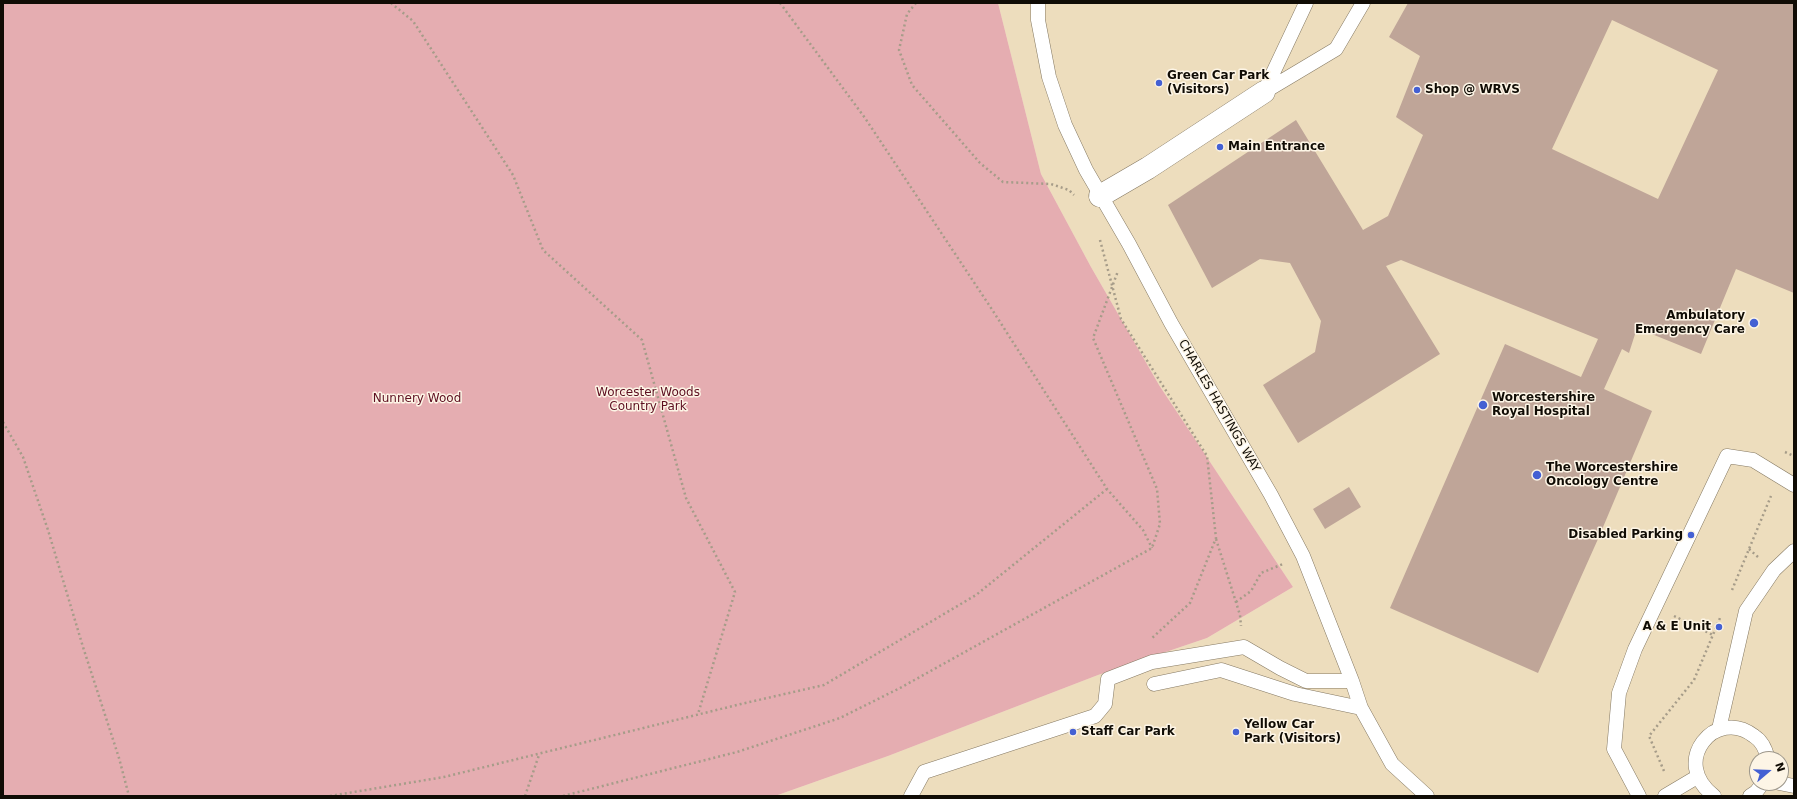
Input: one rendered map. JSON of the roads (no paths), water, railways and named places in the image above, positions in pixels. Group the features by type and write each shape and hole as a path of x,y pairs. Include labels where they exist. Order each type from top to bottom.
{"street":[{"path":"1100,196 1148,168 1264,92"}],"lane":[{"name":"CHARLES HASTINGS WAY","path":"1038,3 1038,20 1049,77 1065,125 1100,196 1174,329 1271,496 1303,556 1352,680 1361,708 1392,764 1427,796"},
{"path":"1264,92 1306,3"},
{"path":"1264,92 1336,49 1363,3"},
{"path":"1639,796 1614,749 1619,693 1635,649 1727,456 1753,460 1794,485"},
{"path":"1719,729 1746,611 1774,570 1794,551"},
{"path":"911,796 924,772 1096,716 1105,704 1108,679 1157,662 1244,647 1306,681 1352,680"},
{"path":"1154,684 1221,670 1295,694 1361,708"},
{"path":"1714,796 1704,789 1697,777 1695,762 1698,748 1707,737 1719,729 1734,727 1748,730 1759,739 1766,751"},
{"path":"1668,794 1697,777"}],"place":[{"name":"Green Car Park (Visitors)","path":"1159,83"},
{"name":"Shop @ WRVS","path":"1417,90"},
{"name":"Main Entrance","path":"1220,147"},
{"name":"Ambulatory Emergency Care","path":"1754,323"},
{"name":"Worcestershire Royal Hospital","path":"1483,405"},
{"name":"The Worcestershire Oncology Centre","path":"1537,475"},
{"name":"Disabled Parking","path":"1691,535"},
{"name":"A & E Unit","path":"1719,627"},
{"name":"Staff Car Park","path":"1073,732"},
{"name":"Yellow Car Park (Visitors)","path":"1236,732"}],"park label":[{"name":"Nunnery Wood","path":"417,399"},
{"name":"Worcester Woods Country Park","path":"648,400"}]}
